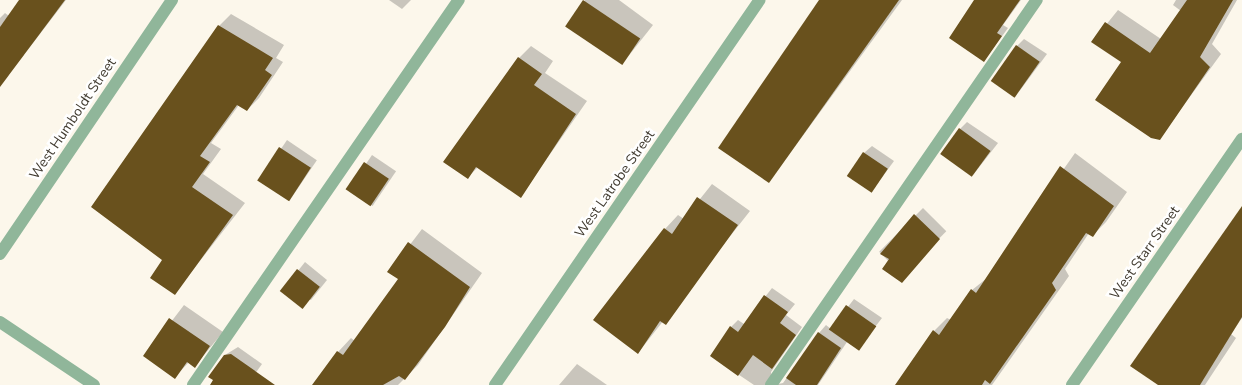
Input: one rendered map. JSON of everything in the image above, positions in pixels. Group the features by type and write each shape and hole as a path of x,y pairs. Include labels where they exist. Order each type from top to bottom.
{"street":[{"name":"West Humboldt Street","path":"0,254 172,0"},
{"path":"193,385 459,0"},
{"name":"West Latrobe Street","path":"495,385 760,0"},
{"path":"771,385 1036,0"},
{"name":"West Starr Street","path":"1072,385 1242,139"},
{"path":"0,322 94,385"}],"building":[{"path":"19,0 65,0 0,87 0,27"},
{"path":"583,0 640,39 622,65 565,27"},
{"path":"819,0 899,0 769,183 718,148"},
{"path":"974,0 1020,0 997,33 1002,36 984,62 949,38"},
{"path":"1187,0 1233,0 1200,57 1210,67 1160,140 1151,138 1095,100 1121,62 1091,42 1105,22 1150,53"},
{"path":"218,25 273,58 265,70 272,75 247,111 237,105 200,156 210,162 192,187 233,215 175,295 150,278 162,260 91,207"},
{"path":"1016,45 1040,62 1015,98 991,81"},
{"path":"518,57 542,74 534,85 576,114 521,198 476,167 468,179 443,162"},
{"path":"959,128 991,151 972,177 940,154"},
{"path":"279,147 311,168 289,201 257,181"},
{"path":"863,152 888,169 872,193 847,176"},
{"path":"364,162 389,179 370,206 346,189"},
{"path":"1060,166 1114,206 1093,237 1086,233 1052,283 1056,290 990,384 985,380 982,385 895,385 933,330 939,335 971,289 976,293"},
{"path":"697,197 738,225 666,325 660,321 638,354 593,320 664,228 672,234"},
{"path":"1242,206 1242,317 1200,385 1158,385 1130,366"},
{"path":"914,214 940,239 902,283 882,269 889,259 880,254"},
{"path":"408,242 470,287 445,327 405,380 399,376 383,385 312,385 337,351 343,355 398,279 387,272"},
{"path":"297,269 320,287 303,309 280,291"},
{"path":"764,295 788,312 780,323 796,335 772,369 753,355 738,376 710,356 730,326 738,332"},
{"path":"846,305 876,326 859,351 829,330"},
{"path":"169,318 210,346 195,368 187,362 175,379 143,356"},
{"path":"818,332 841,348 817,385 796,385 786,378"},
{"path":"231,354 275,385 210,385 213,380 208,377 224,355"}]}
